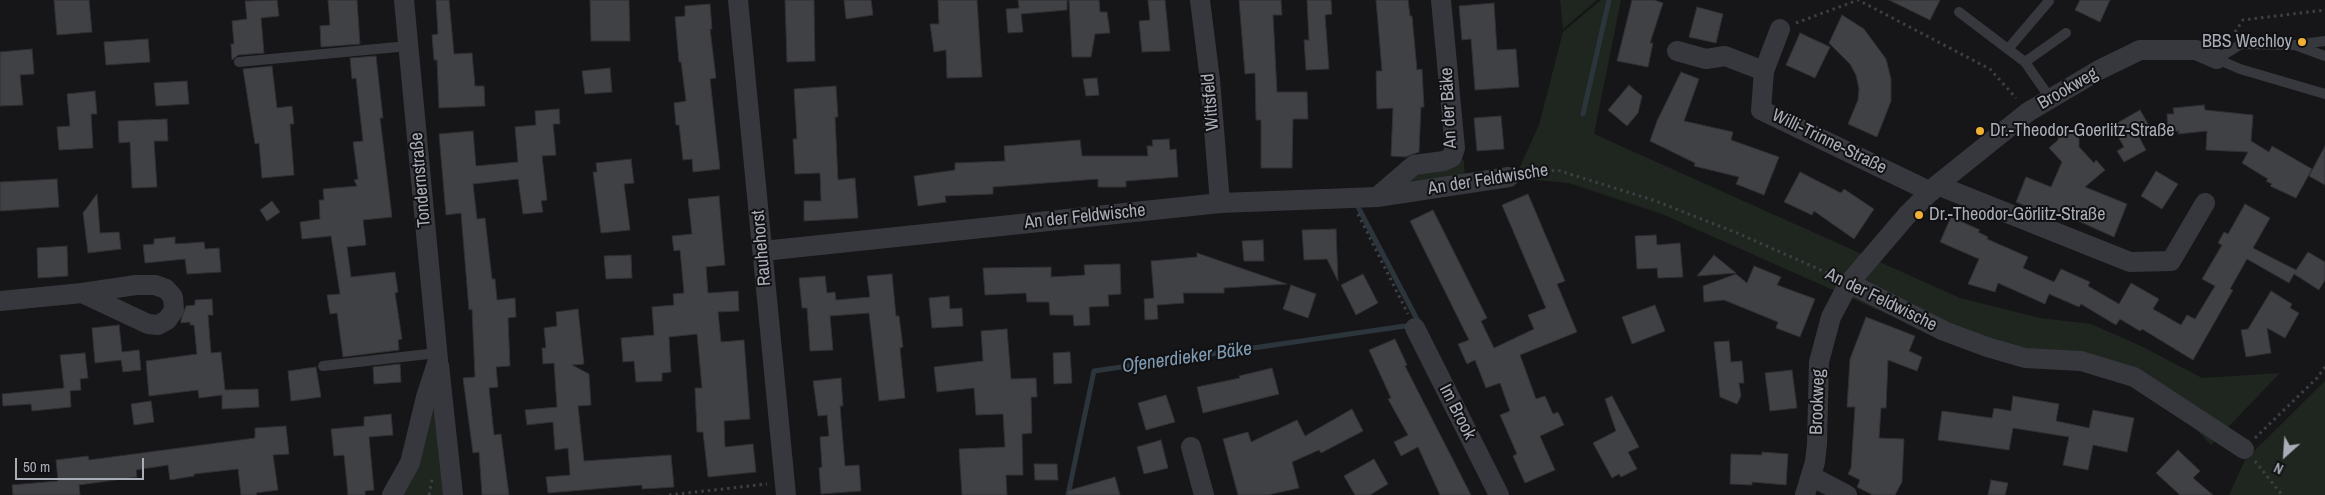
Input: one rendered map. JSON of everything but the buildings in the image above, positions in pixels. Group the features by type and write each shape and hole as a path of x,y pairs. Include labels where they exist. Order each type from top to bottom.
{"street":[{"name":"Tondernstraße","path":"404,0 453,495"},
{"name":"Rauhehorst","path":"738,0 786,489"},
{"name":"Wittsfeld","path":"1200,0 1210,80 1220,203"},
{"name":"An der Bäke","path":"1377,197 1414,164 1444,161 1452,157 1455,148 1441,0"},
{"name":"Willi-Trinne-Straße","path":"1780,29 1764,71 1762,110 1934,188"},
{"name":"Brookweg","path":"1808,486 1817,444 1817,389 1822,345 1833,312 1849,283 1886,238 1934,188 2028,112 2099,70 2140,50 2196,50 2217,59"},
{"path":"1677,51 1706,60 1725,56 1764,71"},
{"name":"An der Feldwische","path":"763,251 1220,203 1377,197 1509,177"},
{"path":"1934,188 2130,262 2171,261 2205,202"},
{"name":"An der Feldwische","path":"1849,283 1944,331 1986,347 2024,358 2080,361 2134,377 2244,448"},
{"path":"0,301 82,293"},
{"name":"Im Brook","path":"1415,328 1500,495"},
{"name":"Tondernstraße","path":"392,495 410,463 438,357"},
{"path":"1191,446 1204,495"},
{"path":"1808,486 1847,495"}],"lane":[{"path":"2008,49 2049,1"},
{"path":"1959,12 2025,62 2050,98"},
{"path":"2025,62 2066,33"},
{"path":"2217,59 2241,44 2295,45 2325,41"},
{"path":"2295,45 2325,56"},
{"path":"239,62 408,46"},
{"name":"Brookweg","path":"2217,59 2240,69 2325,94"},
{"path":"323,366 438,357"}],"path":[{"path":"1780,29 1858,0 1990,69 2028,112"},
{"path":"2233,36 2243,20 2325,10"},
{"name":"An der Feldwische","path":"1509,177 1557,170 1653,200 1737,233 1849,283"},
{"path":"1350,198 1415,328"},
{"path":"2282,495 2244,448 2306,389 2325,367"},
{"path":"669,495 786,489"}],"shaded area":[{"path":"1560,0 1597,0 1563,29"},
{"path":"1601,0 1621,0 1594,134 1960,298 2040,318 2091,324 2143,347 2202,378 2280,373 2211,445 2175,407 2138,385 2080,368 1952,343 1662,214 1569,183 1515,178 1539,125 1563,32"},
{"path":"1464,160 1465,183 1377,197 1408,169 1444,161"},
{"path":"438,360 453,495 392,495"},
{"path":"2325,381 2325,495 2229,495 2245,460"}],"waterway":[{"name":"Ofenerdieker Bäke","path":"1583,114 1609,0"},
{"name":"Ofenerdieker Bäke","path":"1360,204 1357,205 1419,323"},
{"name":"Ofenerdieker Bäke","path":"1068,495 1094,371 1405,326"}],"place":[{"name":"BBS Wechloy","path":"2302,42"},
{"name":"Dr.-Theodor-Goerlitz-Straße","path":"1980,131"},
{"name":"Dr.-Theodor-Görlitz-Straße","path":"1919,215"}]}
